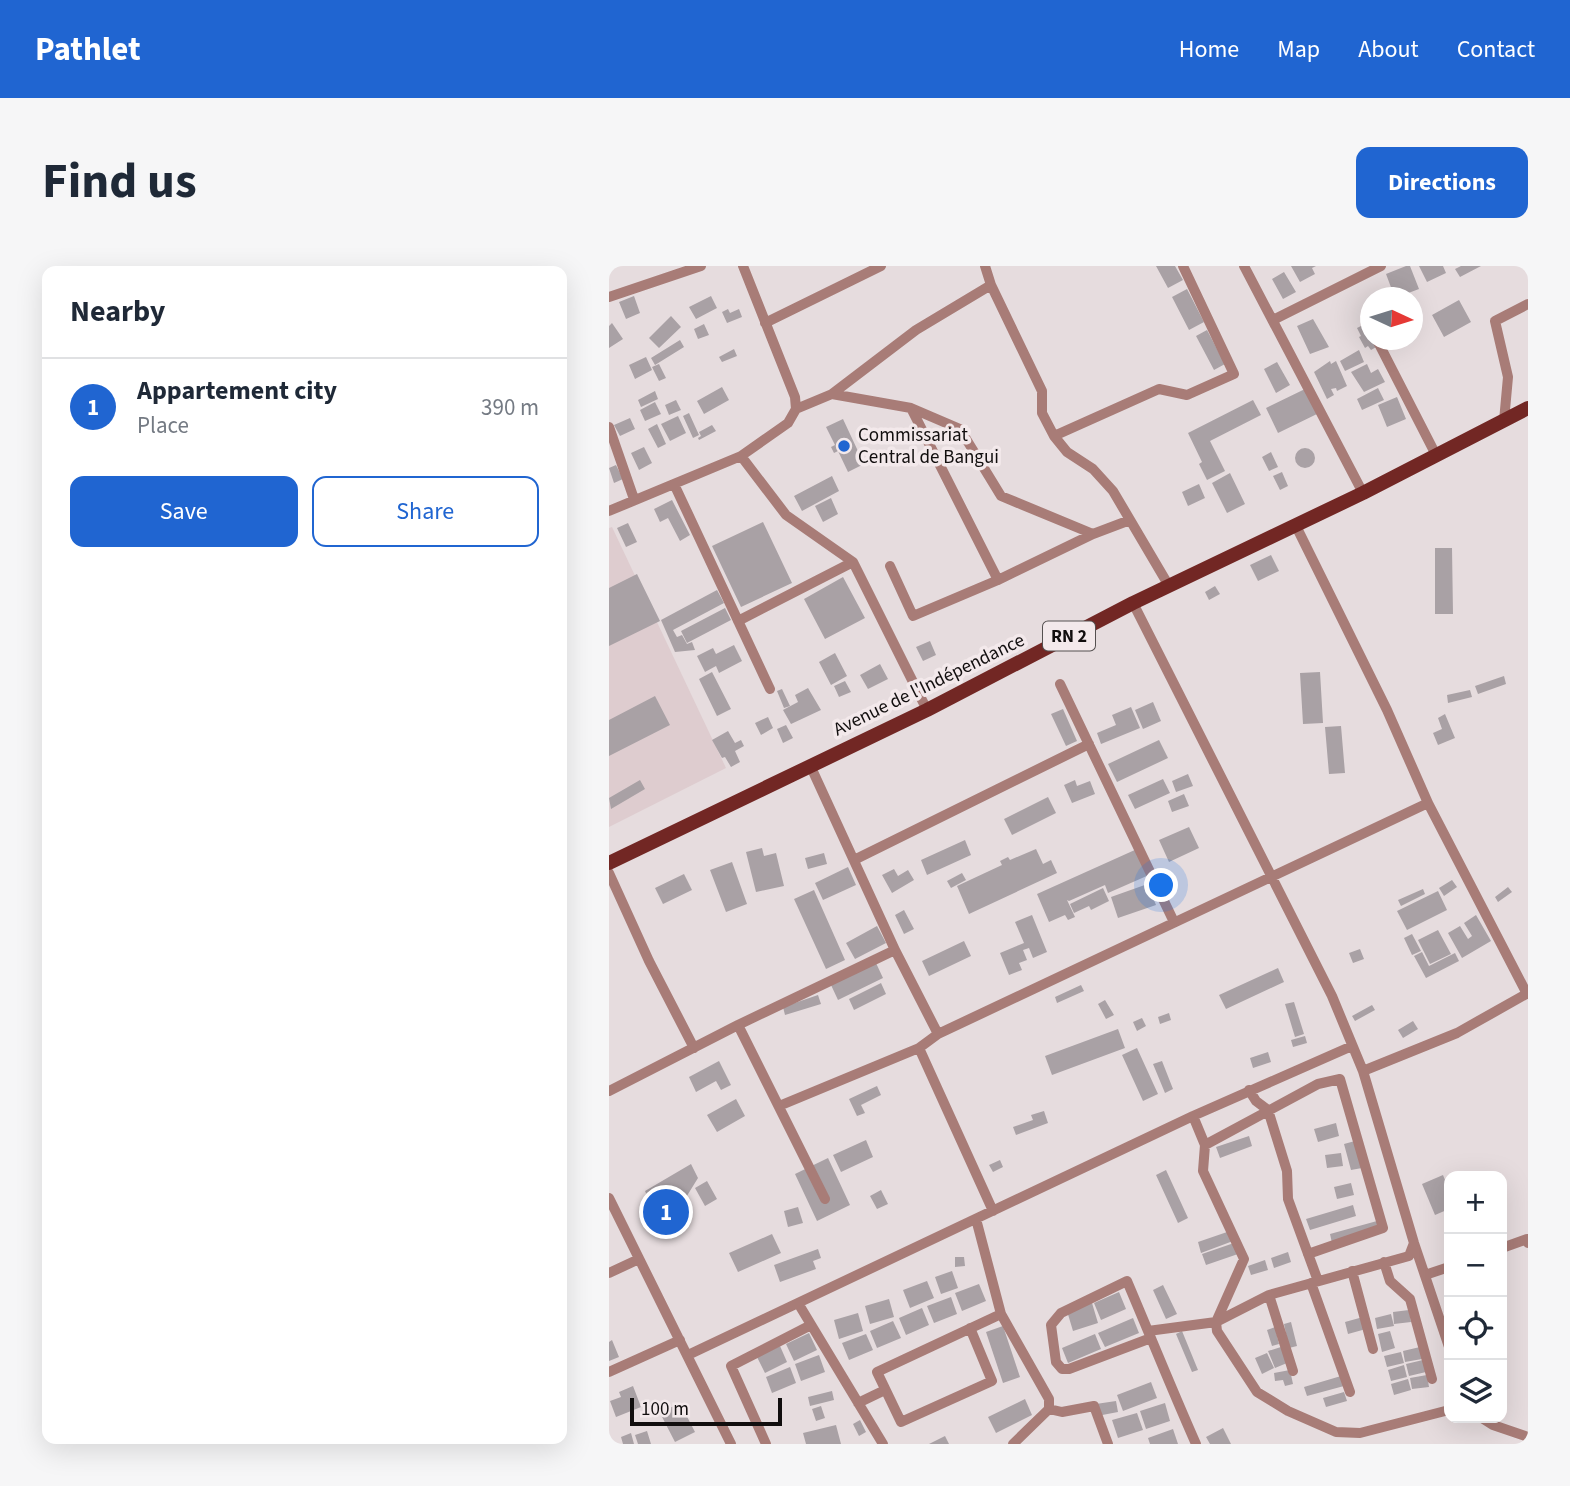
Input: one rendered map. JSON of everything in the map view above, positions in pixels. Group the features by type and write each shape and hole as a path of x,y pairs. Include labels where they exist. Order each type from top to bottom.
{"main road":[{"name":"Avenue de l'Indépendance","path":"609,863 927,710 1133,603 1363,493 1528,408"}],"street":[{"path":"609,297 701,266"},
{"path":"743,266 795,397 796,409"},
{"path":"765,323 881,266"},
{"path":"985,266 991,285 1042,391 1042,413 1054,436 1067,452 1093,469 1113,491 1169,586"},
{"path":"1054,436 1159,389 1187,396 1234,374 1183,266"},
{"path":"1244,266 1363,493"},
{"path":"1273,320 1381,266"},
{"path":"609,511 741,456 787,423 796,409 832,394 916,330 991,285"},
{"path":"1504,421 1508,377 1495,321 1528,304"},
{"path":"1382,350 1436,455"},
{"path":"832,394 911,408 960,429 1001,496 1093,534"},
{"path":"911,408 998,580"},
{"path":"609,427 634,499"},
{"path":"741,456 786,515 853,562 927,710"},
{"path":"674,484 770,689"},
{"path":"890,566 913,616 998,580 1093,534 1131,520"},
{"path":"1296,526 1387,710 1428,803 1527,994 1457,1033 1363,1071"},
{"path":"738,621 853,562"},
{"path":"1133,603 1332,996 1363,1071 1414,1243 1444,1332"},
{"path":"1060,684 1174,922"},
{"path":"854,860 1089,744"},
{"path":"810,765 895,950 938,1034"},
{"path":"779,1106 919,1048 938,1034 1428,803"},
{"path":"609,873 649,961 694,1048"},
{"path":"610,1089 895,950"},
{"path":"738,1025 825,1199"},
{"path":"688,1355 1193,1116 1352,1046"},
{"path":"919,1048 993,1211"},
{"path":"1205,1145 1318,1084 1340,1079 1383,1228 1308,1254"},
{"path":"1249,1090 1256,1101 1268,1110 1287,1171 1288,1199 1308,1254 1350,1392"},
{"path":"1193,1116 1205,1145 1203,1171 1244,1259 1216,1322 1219,1335 1253,1389 1288,1411 1336,1432 1360,1433 1444,1411"},
{"path":"609,1198 731,1444"},
{"path":"976,1219 1001,1314 1049,1399 1049,1409 1013,1444"},
{"path":"1507,1246 1527,1239 1528,1242"},
{"path":"1196,1444 1149,1334 1127,1281 1061,1313 1051,1325 1056,1362 1062,1369 1069,1369 1149,1334 1216,1322 1269,1295 1409,1256 1414,1243"},
{"path":"609,1273 639,1259"},
{"path":"1384,1262 1390,1281 1409,1299 1432,1379"},
{"path":"1425,1275 1444,1269"},
{"path":"1352,1271 1373,1349"},
{"path":"1269,1295 1293,1371"},
{"path":"798,1303 883,1444"},
{"path":"970,1328 992,1381 901,1422 877,1372 970,1328 1001,1314"},
{"path":"766,1444 731,1366 811,1325"},
{"path":"609,1372 680,1340"},
{"path":"858,1403 885,1390"},
{"path":"1049,1409 1062,1412 1094,1406 1108,1444"},
{"path":"1490,1423 1528,1437"}],"shaded area":[{"path":"612,527 726,768 609,827 609,528"}],"building":[{"path":"1156,266 1175,266 1183,280 1168,288"},
{"path":"1291,266 1316,266 1312,268 1315,274 1300,282"},
{"path":"1410,266 1418,287 1391,287 1386,274"},
{"path":"1419,266 1443,266 1446,273 1427,282"},
{"path":"1461,266 1481,266 1460,277 1455,269"},
{"path":"1284,272 1296,292 1283,299 1272,279"},
{"path":"1187,289 1204,322 1189,330 1172,297"},
{"path":"634,296 640,313 626,319 619,302"},
{"path":"711,296 717,308 696,319 689,307"},
{"path":"1459,300 1471,322 1444,337 1432,315"},
{"path":"728,309 730,313 739,309 742,317 727,323 722,312"},
{"path":"671,316 681,327 659,348 649,338"},
{"path":"1313,319 1329,347 1310,354 1297,326"},
{"path":"612,323 623,339 609,348 609,326"},
{"path":"704,324 709,335 698,339 694,329"},
{"path":"1207,330 1225,364 1214,370 1196,336"},
{"path":"680,340 684,347 655,365 651,358"},
{"path":"734,349 737,356 722,362 719,357"},
{"path":"1359,350 1364,362 1345,371 1340,361"},
{"path":"646,357 652,370 635,379 629,365"},
{"path":"1330,361 1331,364 1336,361 1347,386 1337,391 1336,388 1331,389 1334,395 1327,399 1314,372"},
{"path":"1277,362 1290,385 1276,393 1264,369"},
{"path":"659,364 666,378 659,381 652,367"},
{"path":"1367,364 1371,373 1378,369 1385,382 1364,392 1351,372"},
{"path":"722,387 729,400 704,414 697,401"},
{"path":"1378,388 1384,400 1362,410 1357,399"},
{"path":"1305,389 1317,414 1278,433 1266,408"},
{"path":"655,391 658,399 641,407 638,400"},
{"path":"1397,397 1406,419 1387,427 1378,405"},
{"path":"676,400 681,410 669,415 665,405"},
{"path":"1253,400 1261,415 1210,441 1225,471 1207,480 1199,464 1202,462 1188,433"},
{"path":"655,402 661,414 645,421 640,410"},
{"path":"689,413 699,435 693,438 683,416"},
{"path":"678,416 686,433 670,441 661,424"},
{"path":"630,418 635,429 620,436 614,425"},
{"name":"Commissariat Central de Bangui","path":"843,419 864,464 848,472 838,451 834,453 831,447 835,445 826,427"},
{"path":"657,424 666,444 658,448 648,429"},
{"path":"712,425 716,431 699,440 699,432"},
{"path":"644,447 652,463 639,470 631,453"},
{"path":"1305,448 1312,451 1315,458 1312,465 1305,468 1298,465 1295,458 1298,451"},
{"path":"1271,452 1278,467 1269,471 1262,457"},
{"path":"616,465 623,479 614,483 609,468"},
{"path":"1282,472 1288,486 1280,490 1273,476"},
{"path":"1230,473 1245,504 1227,513 1212,483"},
{"path":"832,476 839,491 802,511 794,496"},
{"path":"1199,484 1205,498 1188,506 1182,492"},
{"path":"831,498 838,514 823,522 815,506"},
{"path":"672,500 690,535 680,541 668,518 660,522 654,509"},
{"path":"763,522 792,583 741,607 712,546"},
{"path":"628,523 637,542 626,547 617,528"},
{"path":"1435,548 1452,548 1453,614 1435,614"},
{"path":"1271,555 1279,571 1258,581 1250,565"},
{"path":"637,574 660,621 609,646 609,588"},
{"path":"843,577 865,618 825,639 804,599"},
{"path":"1215,586 1220,594 1209,600 1205,592"},
{"path":"717,590 724,603 673,630 677,637 682,635 687,644 692,642 695,650 675,652 661,620"},
{"path":"725,608 731,620 687,643 681,631"},
{"path":"930,641 936,655 923,661 916,647"},
{"path":"734,645 742,661 719,673 716,666 705,672 697,656 713,648 716,654"},
{"path":"835,653 847,676 831,685 819,662"},
{"path":"880,664 888,679 868,689 860,675"},
{"path":"712,672 731,709 717,716 699,679"},
{"path":"1320,672 1323,723 1303,724 1300,673"},
{"path":"1504,676 1506,684 1478,694 1475,686"},
{"path":"845,681 851,692 839,697 834,686"},
{"path":"808,688 821,710 791,724 783,710 798,702 795,695"},
{"path":"782,689 790,706 784,708 777,691"},
{"path":"1470,690 1472,697 1448,703 1447,695"},
{"path":"655,696 670,725 609,756 609,720"},
{"path":"1153,702 1161,721 1143,729 1135,710"},
{"path":"1131,707 1140,728 1101,744 1097,733 1116,725 1112,715"},
{"path":"1063,709 1077,741 1066,746 1051,714"},
{"path":"1445,714 1455,738 1438,745 1433,733 1442,729 1438,718"},
{"path":"768,717 773,728 761,735 755,723"},
{"path":"786,725 793,738 783,743 777,729"},
{"path":"1341,726 1345,773 1329,774 1325,727"},
{"path":"728,731 735,743 741,740 744,746 735,751 740,762 731,767 725,757 722,758 712,740"},
{"path":"1159,740 1168,758 1117,782 1108,764"},
{"path":"1188,774 1193,786 1176,792 1172,781"},
{"path":"1163,779 1170,793 1135,809 1128,795"},
{"path":"640,780 645,789 611,809 609,798"},
{"path":"1075,780 1077,786 1090,781 1095,794 1072,803 1064,785"},
{"path":"1184,794 1189,806 1172,812 1168,801"},
{"path":"1048,797 1056,813 1012,835 1004,819"},
{"path":"1189,827 1199,848 1169,862 1159,840"},
{"path":"965,840 971,855 927,875 921,860"},
{"path":"762,848 764,856 776,853 784,886 756,892 746,852"},
{"path":"1036,849 1043,864 1051,860 1057,873 969,914 957,886 1002,865 1000,861 1008,857 1010,860"},
{"path":"1137,849 1149,875 1108,893 1105,885 1067,900 1075,917 1068,920 1065,915 1049,922 1037,894"},
{"path":"824,853 827,864 808,869 805,858"},
{"path":"732,862 747,904 726,912 710,870"},
{"path":"848,867 856,885 823,900 815,883"},
{"path":"894,869 898,876 908,870 914,880 892,893 882,875"},
{"path":"962,873 966,880 951,888 947,881"},
{"path":"684,874 692,890 663,904 655,888"},
{"path":"1452,880 1457,887 1444,896 1439,888"},
{"path":"1156,881 1162,897 1154,900 1156,905 1118,918 1111,897"},
{"path":"1508,887 1512,892 1498,902 1495,897"},
{"path":"1103,888 1109,901 1091,910 1089,906 1074,913 1070,904"},
{"path":"1423,889 1425,894 1401,906 1398,900"},
{"path":"814,890 845,960 826,969 794,899"},
{"path":"1438,891 1447,910 1407,930 1397,911"},
{"path":"904,910 914,929 904,934 895,915"},
{"path":"1032,915 1047,952 1033,958 1029,948 1023,950 1027,960 1019,963 1022,970 1009,975 1000,953 1024,943 1015,922"},
{"path":"1476,915 1491,941 1462,958 1448,933 1460,926 1468,939 1472,936 1464,923"},
{"path":"877,926 886,943 855,959 846,943"},
{"path":"1438,930 1451,954 1430,964 1418,940"},
{"path":"1412,934 1421,951 1412,955 1404,938"},
{"path":"964,941 971,956 929,976 922,961"},
{"path":"1360,949 1364,959 1353,963 1349,953"},
{"path":"1422,952 1429,966 1455,953 1459,961 1426,978 1414,956"},
{"path":"876,963 883,978 838,1000 831,985"},
{"path":"1278,968 1284,982 1226,1009 1219,995"},
{"path":"881,983 886,994 854,1010 849,999"},
{"path":"1081,985 1084,991 1057,1003 1055,997"},
{"path":"818,995 821,1004 785,1015 783,1007"},
{"path":"1105,1000 1114,1015 1106,1019 1098,1004"},
{"path":"1294,1002 1304,1034 1295,1037 1285,1004"},
{"path":"1372,1005 1375,1010 1355,1021 1352,1016"},
{"path":"1169,1013 1171,1020 1160,1024 1158,1017"},
{"path":"1142,1018 1146,1026 1137,1031 1133,1022"},
{"path":"1413,1021 1418,1029 1403,1038 1398,1030"},
{"path":"1118,1029 1125,1048 1052,1075 1045,1056"},
{"path":"1305,1036 1307,1043 1293,1047 1291,1040"},
{"path":"1137,1048 1158,1094 1143,1101 1122,1055"},
{"path":"1268,1052 1271,1062 1253,1068 1250,1058"},
{"path":"719,1061 731,1085 721,1090 716,1081 696,1092 689,1077"},
{"path":"1162,1061 1173,1089 1165,1093 1153,1064"},
{"path":"877,1086 881,1095 861,1105 865,1113 857,1116 849,1099"},
{"path":"736,1099 745,1116 717,1132 707,1115"},
{"path":"1044,1111 1048,1123 1016,1135 1013,1127 1033,1120 1031,1115"},
{"path":"1336,1123 1339,1136 1318,1142 1314,1129"},
{"path":"1249,1136 1252,1146 1220,1158 1216,1147"},
{"path":"866,1140 873,1157 841,1172 833,1155"},
{"path":"1355,1141 1362,1168 1351,1170 1344,1144"},
{"path":"1341,1153 1343,1166 1327,1168 1325,1155"},
{"path":"828,1158 850,1205 817,1221 795,1174"},
{"path":"1000,1160 1003,1167 993,1172 989,1165"},
{"path":"691,1164 698,1178 664,1233 645,1191"},
{"path":"1166,1170 1188,1218 1178,1223 1156,1175"},
{"path":"1443,1175 1444,1211 1435,1215 1422,1184"},
{"path":"707,1181 717,1199 705,1206 695,1188"},
{"path":"1351,1183 1354,1195 1337,1199 1334,1187"},
{"path":"881,1190 888,1204 877,1209 870,1196"},
{"path":"1353,1205 1356,1216 1310,1230 1306,1219"},
{"path":"798,1207 803,1223 788,1227 784,1211"},
{"path":"1377,1221 1379,1229 1332,1243 1330,1234"},
{"path":"1230,1231 1233,1241 1201,1253 1198,1242"},
{"path":"772,1234 781,1253 738,1272 729,1253"},
{"path":"1234,1243 1238,1254 1206,1265 1202,1254"},
{"path":"818,1249 821,1258 813,1261 816,1269 780,1282 774,1265"},
{"path":"1288,1252 1291,1262 1274,1268 1271,1258"},
{"path":"955,1257 964,1257 965,1266 955,1267"},
{"path":"1265,1260 1268,1270 1251,1275 1248,1266"},
{"path":"952,1271 958,1288 941,1294 935,1277"},
{"path":"927,1281 934,1298 910,1308 903,1290"},
{"path":"979,1284 986,1301 962,1311 955,1293"},
{"path":"1163,1285 1177,1314 1166,1319 1153,1290"},
{"path":"1119,1292 1126,1309 1101,1320 1094,1303"},
{"path":"951,1297 957,1314 934,1323 927,1306"},
{"path":"889,1299 894,1317 870,1324 865,1306"},
{"path":"1092,1303 1098,1323 1073,1331 1067,1311"},
{"path":"922,1308 929,1325 906,1335 899,1318"},
{"path":"1409,1310 1411,1322 1394,1324 1393,1312"},
{"path":"858,1313 863,1331 839,1339 834,1320"},
{"path":"1391,1314 1394,1326 1377,1329 1375,1318"},
{"path":"1363,1317 1366,1329 1348,1334 1345,1322"},
{"path":"1133,1318 1139,1333 1105,1347 1098,1333"},
{"path":"893,1321 901,1338 877,1348 870,1331"},
{"path":"1291,1322 1297,1346 1289,1348 1284,1324"},
{"path":"1003,1326 1020,1377 1003,1383 986,1332"},
{"path":"1275,1327 1279,1344 1272,1346 1267,1330"},
{"path":"1182,1331 1198,1370 1192,1372 1176,1334"},
{"path":"1390,1331 1395,1348 1382,1352 1378,1334"},
{"path":"809,1333 817,1350 794,1361 786,1344"},
{"path":"866,1334 873,1350 849,1360 842,1343"},
{"path":"1095,1334 1101,1349 1068,1363 1062,1348"},
{"path":"612,1340 619,1357 609,1361 609,1342"},
{"path":"780,1346 787,1362 765,1373 757,1357"},
{"path":"1281,1347 1287,1363 1275,1368 1268,1351"},
{"path":"1420,1347 1422,1359 1405,1362 1403,1351"},
{"path":"1401,1352 1404,1363 1387,1367 1384,1356"},
{"path":"1267,1353 1274,1368 1262,1374 1255,1358"},
{"path":"819,1355 825,1372 801,1381 795,1364"},
{"path":"1423,1360 1426,1372 1409,1376 1406,1364"},
{"path":"1404,1365 1407,1377 1391,1381 1388,1370"},
{"path":"790,1367 796,1383 772,1393 766,1377"},
{"path":"1290,1370 1293,1384 1285,1386 1283,1380 1275,1381 1274,1373"},
{"path":"1427,1375 1429,1387 1412,1389 1410,1378"},
{"path":"1341,1376 1344,1386 1307,1396 1304,1387"},
{"path":"1408,1379 1411,1390 1394,1395 1391,1384"},
{"path":"1151,1382 1157,1398 1123,1411 1117,1395"},
{"path":"633,1386 641,1407 616,1417 610,1401 621,1397 619,1392"},
{"path":"832,1391 834,1400 810,1406 808,1397"},
{"path":"1344,1392 1347,1401 1326,1407 1323,1398"},
{"path":"1025,1399 1032,1415 996,1433 988,1417"},
{"path":"1116,1401 1118,1412 1097,1416 1096,1404"},
{"path":"680,1403 695,1432 675,1442 660,1413"},
{"path":"1165,1403 1170,1421 1146,1429 1140,1411"},
{"path":"821,1406 825,1418 816,1421 812,1409"},
{"path":"1137,1413 1143,1430 1118,1438 1112,1420"},
{"path":"860,1420 866,1432 859,1436 853,1424"},
{"path":"836,1425 841,1444 806,1444 803,1433"},
{"path":"1223,1428 1231,1444 1210,1444 1206,1437"},
{"path":"1173,1429 1178,1444 1150,1444 1148,1438"},
{"path":"647,1431 651,1444 638,1444 635,1435"},
{"path":"631,1433 634,1444 623,1444 621,1437"},
{"path":"945,1436 949,1444 929,1444"}],"place":[{"name":"Commissariat Central de Bangui","path":"844,446"},
{"name":"Appartement city","path":"666,1212"}]}
